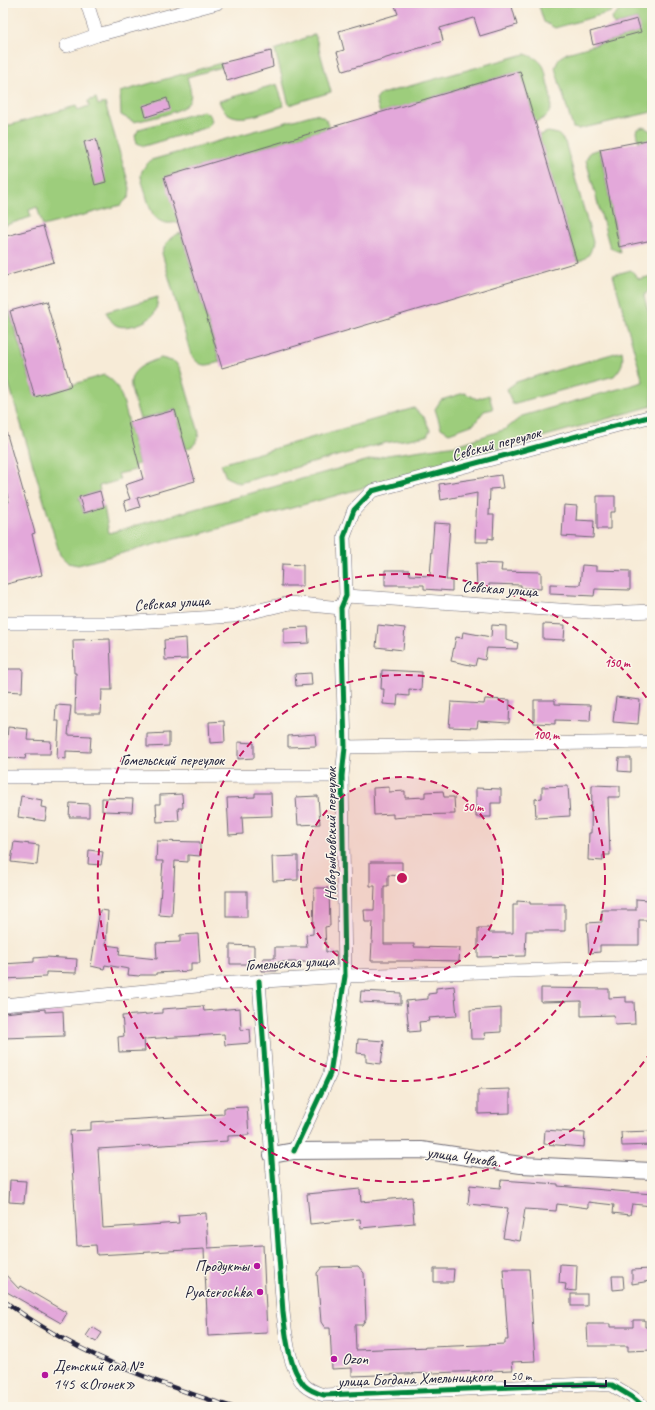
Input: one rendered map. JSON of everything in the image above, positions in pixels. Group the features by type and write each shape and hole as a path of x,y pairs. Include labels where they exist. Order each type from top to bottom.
{"street":[{"path":"87,3 97,35"},
{"path":"66,46 97,35 216,3"},
{"name":"Севский переулок","path":"354,510 372,491 652,416"},
{"name":"Новозыбковский переулок","path":"294,1151 330,1074 345,976 342,776 345,747 341,608 346,596 344,537 354,510"},
{"name":"Севская улица","path":"346,596 605,613 652,611"},
{"name":"Севская улица","path":"3,622 117,623 234,616 290,603 341,608"},
{"path":"345,747 652,742"},
{"name":"Гомельский переулок","path":"5,780 342,776"},
{"name":"Гомельская улица","path":"3,1005 259,981 345,976 652,967"},
{"path":"259,981 272,1155"},
{"name":"улица Чехова","path":"272,1155 294,1151 421,1150 521,1165 652,1171"},
{"name":"улица Богдана Хмельницкого","path":"272,1155 283,1312 288,1348 297,1372 304,1385 324,1395 590,1384 612,1386 632,1397 644,1407"}],"green space":[{"path":"538,3 617,3 611,12 555,28 544,22"},
{"path":"628,3 642,3 644,10 652,8 652,112 579,129 573,128 555,68 559,58 567,53 640,32 637,19 614,25 612,18"},
{"path":"315,34 331,92 289,105 275,50"},
{"path":"525,54 536,58 542,65 545,71 551,100 550,110 547,115 535,122 520,71 380,113 376,100 381,94"},
{"path":"221,63 222,67 187,77 191,96 189,102 185,106 164,115 134,122 121,115 120,92"},
{"path":"277,84 284,106 256,115 238,117 230,115 224,110 219,101"},
{"path":"96,98 98,105 105,103 130,188 129,197 121,205 43,226 37,207 29,210 31,217 3,226 3,127 76,106 78,110 89,106 88,101"},
{"path":"203,111 210,115 212,121 208,127 144,146 137,143 135,136 139,129"},
{"path":"315,114 325,118 329,128 165,177 178,222 163,222 154,216 149,205 141,176 143,169 151,160"},
{"path":"644,127 652,132 652,141 639,142 636,132 637,129"},
{"path":"548,132 558,134 565,142 593,242 588,255 584,259 577,262 539,135"},
{"path":"600,149 620,252 610,248 586,160 590,152"},
{"path":"181,233 220,362 204,365 198,362 191,355 162,253 168,240"},
{"path":"631,270 639,279 652,276 652,286 644,296 652,325 652,406 193,536 179,538 78,565 68,563 60,555 3,364 3,291 35,396 104,375 110,378 118,388 123,400 139,464 134,465 135,470 118,474 120,480 99,486 100,491 79,498 84,513 104,507 109,533 387,455 457,445 506,429 522,416 643,382 613,275"},
{"path":"158,297 156,309 153,315 146,321 137,325 126,327 118,326 112,322 106,312"},
{"path":"622,351 622,365 614,376 512,404 507,389 516,382"},
{"path":"161,358 175,362 180,368 199,433 195,443 186,449 175,410 140,419 133,397 131,381 133,374 148,363"},
{"path":"464,393 477,399 489,395 493,409 484,411 474,424 449,433 441,428 435,409 441,400"},
{"path":"414,408 424,417 430,430 427,436 385,443 239,483 226,477 221,464"}],"building":[{"path":"394,3 511,3 517,25 480,36 474,18 440,28 443,41 343,71 337,52 344,50 339,31 398,14"},
{"path":"637,19 641,32 593,45 590,32"},
{"path":"271,51 273,67 227,81 221,63"},
{"path":"520,71 577,262 222,368 164,177"},
{"path":"167,98 170,109 146,117 143,106"},
{"path":"96,139 106,182 95,185 84,142"},
{"path":"652,139 652,240 619,247 600,149"},
{"path":"43,226 54,262 6,276 3,265 3,237"},
{"path":"46,301 71,386 35,397 10,311"},
{"path":"175,410 195,481 137,498 140,507 127,511 124,501 130,499 125,485 143,479 128,423"},
{"path":"3,431 6,431 35,533 32,534 42,575 3,585 3,503 9,502 3,479"},
{"path":"501,475 503,488 490,489 489,515 494,515 493,539 488,538 488,542 475,542 477,493 441,500 439,484"},
{"path":"100,491 104,507 84,513 79,497"},
{"path":"597,496 615,496 615,512 610,512 610,529 597,529"},
{"path":"564,505 577,506 576,520 594,521 593,538 562,536"},
{"path":"434,523 450,524 446,580 452,580 452,591 424,589 424,585 385,585 385,570 409,570 410,575 430,576"},
{"path":"476,563 502,564 501,571 541,572 541,589 521,588 521,585 489,584 489,589 477,589"},
{"path":"282,564 303,565 303,586 281,586"},
{"path":"582,565 596,566 596,570 630,571 630,590 595,589 594,596 550,594 550,584 580,585"},
{"path":"543,624 565,625 564,640 543,639"},
{"path":"378,625 405,628 403,650 376,647"},
{"path":"492,625 506,626 506,640 518,643 517,649 487,648 485,660 477,658 475,666 451,661 456,637 462,638 463,632 491,637"},
{"path":"308,627 309,643 284,644 284,628"},
{"path":"186,638 187,659 165,660 164,640"},
{"path":"110,639 112,690 102,690 101,714 75,714 76,673 74,673 73,640"},
{"path":"3,669 23,669 22,692 3,691"},
{"path":"382,670 422,672 421,690 409,689 409,696 398,695 397,705 383,704 384,689 381,689"},
{"path":"311,673 312,685 296,686 295,674"},
{"path":"616,697 640,700 638,724 613,722"},
{"path":"485,699 510,700 509,723 478,721 477,728 449,727 451,702 484,704"},
{"path":"534,700 555,700 555,704 591,705 590,721 555,720 555,724 534,723"},
{"path":"56,705 71,706 68,735 91,736 90,752 66,751 66,759 57,758 59,721 55,721"},
{"path":"224,721 225,742 210,743 209,722"},
{"path":"8,727 28,729 27,740 51,741 50,754 26,754 25,759 3,757 3,738 7,738"},
{"path":"169,733 169,746 147,747 147,734"},
{"path":"315,734 316,746 288,747 288,736"},
{"path":"238,742 254,743 254,758 238,759"},
{"path":"619,758 631,758 631,772 618,771"},
{"path":"592,785 620,786 620,797 608,797 610,855 603,855 603,861 588,860 589,833 591,833"},
{"path":"568,786 570,816 536,818 535,799 542,798 542,787"},
{"path":"389,787 389,792 405,791 405,798 425,797 425,792 443,791 444,797 454,797 455,814 406,815 406,817 393,818 393,814 374,815 373,788"},
{"path":"476,788 501,789 501,803 491,803 491,817 476,817"},
{"path":"255,793 271,793 272,816 242,817 243,834 229,835 227,798 255,797"},
{"path":"182,794 183,808 178,808 179,821 157,822 156,804 160,804 160,795"},
{"path":"21,796 42,800 41,807 47,808 45,821 18,817"},
{"path":"318,796 320,824 298,825 296,797"},
{"path":"102,798 133,799 132,812 102,811"},
{"path":"70,803 89,804 89,817 69,817"},
{"path":"157,841 200,842 200,856 188,855 188,862 175,861 172,916 159,915 163,861 156,861"},
{"path":"14,842 39,845 37,865 11,862"},
{"path":"89,850 103,852 101,865 88,864"},
{"path":"298,856 298,880 273,881 272,857"},
{"path":"370,862 402,862 402,876 388,875 388,886 384,886 384,944 414,944 414,947 460,948 459,961 371,961 373,922 365,922 364,910 374,910 375,886 370,886"},
{"path":"314,888 329,888 330,926 325,927 326,952 336,951 337,965 308,966 308,962 278,962 277,971 262,971 263,958 275,958 275,947 307,947 306,935 313,934"},
{"path":"226,891 247,891 247,917 226,917"},
{"path":"636,899 649,900 649,920 639,920 639,945 600,945 600,952 589,953 587,923 602,922 602,910 636,910"},
{"path":"517,901 530,902 530,904 565,904 565,931 526,931 525,956 478,957 478,928 489,928 489,933 513,933 513,905 517,905"},
{"path":"100,910 108,911 106,945 120,947 119,955 157,959 156,943 180,942 180,935 198,934 200,963 191,963 191,971 156,973 156,975 139,976 128,975 129,969 105,965 104,969 91,966"},
{"path":"230,945 254,946 254,964 230,964"},
{"path":"46,957 77,959 76,973 46,972 46,977 3,979 3,964 34,962 34,958"},
{"path":"454,986 457,1016 428,1018 429,1021 419,1022 420,1031 409,1032 406,1001 428,999 428,994 436,993 436,988"},
{"path":"541,988 609,989 609,998 626,997 626,1002 634,1002 635,1024 615,1025 614,1015 581,1016 581,1001 541,1002"},
{"path":"361,991 401,993 401,1004 360,1002"},
{"path":"203,1006 204,1011 240,1008 241,1030 250,1029 251,1043 225,1045 224,1034 144,1039 145,1051 119,1052 118,1037 124,1036 122,1016 162,1013 162,1009"},
{"path":"501,1008 501,1032 484,1033 485,1039 471,1039 470,1010"},
{"path":"45,1009 45,1012 63,1011 64,1036 3,1038 3,1013"},
{"path":"358,1039 384,1041 381,1064 366,1062 366,1054 357,1053"},
{"path":"510,1089 510,1113 478,1114 478,1090"},
{"path":"247,1107 249,1135 228,1136 228,1141 98,1149 103,1228 179,1223 178,1215 206,1213 208,1248 263,1245 267,1333 208,1336 204,1249 97,1255 96,1245 77,1246 70,1131 91,1130 91,1122 224,1114 224,1108"},
{"path":"545,1130 585,1133 584,1147 544,1144"},
{"path":"652,1131 652,1145 622,1146 621,1132"},
{"path":"10,1180 26,1181 24,1203 9,1202"},
{"path":"501,1180 558,1184 558,1186 652,1194 652,1206 632,1204 630,1215 613,1213 614,1205 588,1202 588,1208 557,1204 556,1211 525,1209 520,1241 503,1238 508,1208 468,1204 470,1185 500,1188"},
{"path":"360,1189 361,1202 412,1197 414,1223 361,1228 360,1219 310,1224 307,1194"},
{"path":"560,1264 577,1265 576,1291 565,1290 566,1284 559,1283"},
{"path":"358,1266 364,1273 366,1319 362,1325 355,1325 356,1350 505,1344 505,1340 508,1340 503,1269 529,1269 535,1361 512,1362 513,1370 352,1376 352,1368 332,1369 330,1328 325,1328 321,1322 317,1273 322,1267"},
{"path":"434,1269 454,1269 453,1282 434,1282"},
{"path":"650,1269 650,1281 632,1284 632,1270"},
{"path":"3,1272 19,1289 21,1286 67,1313 61,1323 7,1292 3,1288"},
{"path":"612,1276 623,1276 624,1289 613,1290"},
{"path":"571,1294 587,1294 587,1306 571,1306"},
{"path":"633,1320 645,1320 645,1327 652,1327 652,1350 628,1351 628,1346 588,1346 587,1324 610,1324 610,1327 633,1327"},
{"path":"92,1327 102,1333 96,1342 86,1336"}],"railway":[{"path":"3,1300 56,1335 84,1350 142,1376 232,1407"}],"cycle path":[{"path":"294,1151 330,1074 345,976 342,776 345,747 341,608 346,596 344,537 354,510 372,491 652,416"},
{"path":"259,981 283,1312 291,1359 294,1369 304,1385 313,1391 324,1395 590,1384 612,1385 632,1397 644,1407"}],"place":[{"name":"Продукты","path":"257,1266"},
{"name":"Pyaterochka","path":"260,1292"},
{"name":"Ozon","path":"334,1359"},
{"name":"Детский сад № 145 «Огонек»","path":"45,1375"}]}
